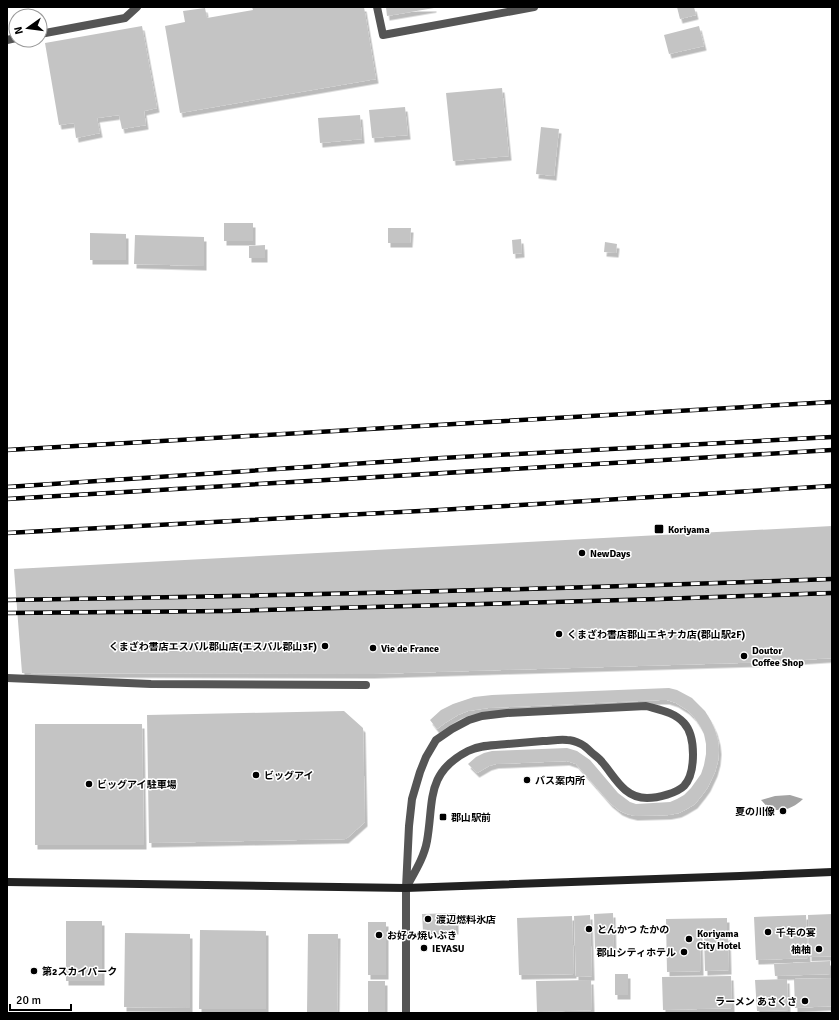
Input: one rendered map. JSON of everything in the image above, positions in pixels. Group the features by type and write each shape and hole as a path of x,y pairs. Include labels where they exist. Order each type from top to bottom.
{"street":[{"path":"48,32 125,18 137,7"},
{"path":"377,7 383,35 534,7"},
{"path":"7,678 151,684 366,685"},
{"path":"406,888 419,865 427,842 432,797 436,783 441,773 448,765 469,750 483,745 566,740 582,744 601,761 621,787 635,796 647,798 671,794 684,786 688,780 693,763 693,748 685,724 676,716 666,711 646,706 507,713 482,716 469,720 436,740 426,757 412,799 406,888 406,1013"},
{"path":"7,882 406,888 832,872"}],"shaded area":[{"path":"790,795 803,799 795,805 782,810 768,807 761,800 775,796"}],"building":[{"path":"252,7 364,7 376,79 180,113 165,26 185,22 183,11 205,8 207,18 253,10"},
{"path":"386,7 434,7 434,8 387,16"},
{"path":"677,7 694,7 696,15 680,19"},
{"path":"142,26 157,108 144,111 146,125 122,129 119,115 97,118 100,133 76,138 74,123 59,125 46,48 48,48 48,42"},
{"path":"699,26 704,46 669,54 664,35"},
{"path":"502,88 509,156 453,161 446,93"},
{"path":"405,107 408,135 372,138 369,110"},
{"path":"360,115 362,139 320,143 318,118"},
{"path":"541,127 559,129 554,176 536,174"},
{"path":"224,223 253,223 253,241 224,241"},
{"path":"388,228 411,228 410,243 388,243"},
{"path":"90,233 126,234 126,260 90,260"},
{"path":"135,235 204,237 204,266 134,264"},
{"path":"521,239 522,253 513,254 512,240"},
{"path":"605,242 617,244 616,253 604,252"},
{"path":"265,245 265,258 249,258 249,246"},
{"name":"Koriyama","path":"832,526 832,658 773,662 372,674 22,673 14,569"},
{"path":"669,688 677,690 692,698 705,711 715,730 719,750 715,772 703,794 695,804 679,813 669,815 635,816 620,811 610,803 576,764 567,761 496,764 477,773 468,764 476,757 492,751 567,748 577,751 590,760 618,793 630,802 636,804 670,802 684,795 691,788 701,774 706,754 704,734 700,726 687,710 676,703 667,700 660,700 488,708 468,711 458,715 437,729 430,720 441,710 474,697"},
{"name":"ビッグアイ","path":"344,711 363,728 365,822 346,839 149,843 147,715"},
{"name":"ビッグアイ駐車場","path":"35,724 142,724 144,845 35,845"},
{"path":"456,913 456,930 423,931 422,914"},
{"path":"613,913 614,949 595,949 594,914"},
{"path":"832,914 832,956 809,957 808,915"},
{"path":"590,915 592,976 576,977 574,916"},
{"path":"806,915 808,958 756,960 754,917"},
{"path":"572,916 574,974 519,975 517,918"},
{"name":"郡山シティホテル","path":"727,918 727,932 700,933 701,971 667,972 666,919"},
{"path":"66,921 102,921 102,981 66,981"},
{"path":"368,922 386,922 386,975 368,975"},
{"path":"200,930 266,931 266,1009 199,1009"},
{"path":"125,933 190,934 190,1008 124,1007"},
{"path":"308,934 338,934 337,1013 307,1013"},
{"path":"728,936 729,970 705,971 704,937"},
{"path":"830,961 830,974 775,976 774,964"},
{"path":"615,974 628,974 628,995 615,995"},
{"path":"731,976 732,1008 663,1010 662,977"},
{"path":"832,978 832,1006 795,1008 794,979"},
{"path":"787,979 788,1010 757,1011 755,980"},
{"path":"591,980 592,1010 537,1012 536,981"},
{"path":"368,981 385,981 385,1013 368,1013"}],"railway":[{"path":"7,450 832,402"},
{"path":"7,487 442,458 832,437"},
{"path":"7,499 832,450"},
{"path":"7,533 439,510 832,486"},
{"path":"7,600 420,592 832,579"},
{"path":"7,613 227,611 832,593"}],"place":[{"name":"Koriyama","path":"659,529"},
{"name":"NewDays","path":"582,553"},
{"name":"くまざわ書店郡山エキナカ店(郡山駅2F)","path":"559,634"},
{"name":"くまざわ書店エスパル郡山店(エスパル郡山3F)","path":"325,646"},
{"name":"Vie de France","path":"373,648"},
{"name":"Doutor Coffee Shop","path":"744,656"},
{"name":"ビッグアイ","path":"256,775"},
{"name":"バス案内所","path":"527,780"},
{"name":"ビッグアイ駐車場","path":"89,784"},
{"name":"夏の川像","path":"783,811"},
{"name":"郡山駅前","path":"443,817"},
{"name":"渡辺燃料氷店","path":"428,919"},
{"name":"とんかつ たかの","path":"589,929"},
{"name":"千年の宴","path":"768,932"},
{"name":"お好み焼いぶき","path":"379,935"},
{"name":"Koriyama City Hotel","path":"689,939"},
{"name":"IEYASU","path":"424,948"},
{"name":"柚柚","path":"819,949"},
{"name":"郡山シティホテル","path":"684,952"},
{"name":"第2スカイパーク","path":"34,971"},
{"name":"ラーメン あさくさ","path":"805,1001"}]}
